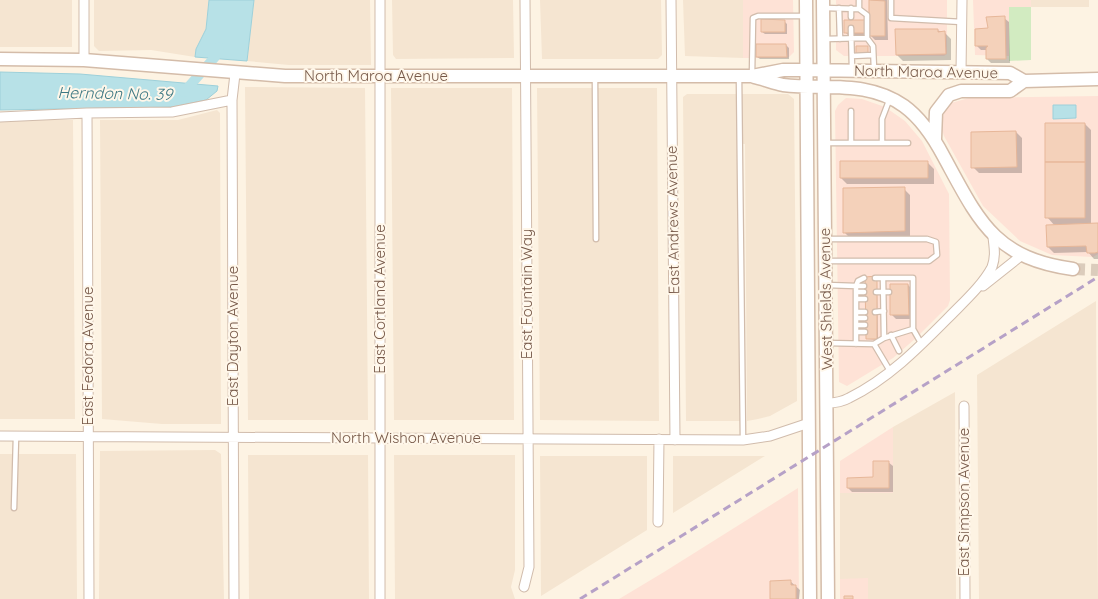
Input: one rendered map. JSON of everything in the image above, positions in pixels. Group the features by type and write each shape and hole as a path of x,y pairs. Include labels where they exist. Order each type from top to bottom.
{"main road":[{"name":"West Shields Avenue","path":"806,0 810,599"},
{"name":"West Shields Avenue","path":"823,4 828,599"},
{"name":"North Maroa Avenue","path":"0,59 84,60 235,74 752,76 783,70 852,70 1010,73 1024,81 1098,79"},
{"name":"North Maroa Avenue","path":"752,76 782,85 824,87"},
{"path":"935,141 936,112 949,95 961,91 1010,91 1024,81"},
{"path":"824,87 860,88 890,97 912,112 935,141 976,216 993,237 1022,255 1050,266 1073,269"}],"street":[{"path":"84,0 84,60"},
{"name":"East Cortland Avenue","path":"380,0 380,599"},
{"name":"East Fountain Way","path":"524,587 529,567 525,0"},
{"name":"East Andrews Avenue","path":"671,0 675,440"},
{"path":"961,72 962,0"},
{"name":"East Dayton Avenue","path":"234,599 232,100 235,74"},
{"path":"0,117 172,112 232,100"},
{"name":"East Fedora Avenue","path":"87,113 89,599"},
{"path":"974,291 993,264 995,255 993,237"},
{"path":"827,403 840,402 850,398 890,372 922,344 974,291 1022,255"},
{"name":"East Simpson Avenue","path":"964,406 965,599"},
{"name":"North Wishon Avenue","path":"0,436 743,440 770,436 809,422"},
{"path":"658,440 658,522"}],"lane":[{"path":"859,0 859,9"},
{"path":"891,0 891,18 962,22"},
{"path":"823,4 839,8 859,9 867,15 867,38 873,46 874,71"},
{"path":"839,8 840,39"},
{"path":"851,8 851,17"},
{"path":"752,76 753,18 758,16 806,16"},
{"path":"851,28 852,70"},
{"path":"824,40 867,38"},
{"path":"852,56 874,55"},
{"path":"595,76 596,239"},
{"path":"739,76 743,440"},
{"path":"882,142 882,119 890,97"},
{"path":"851,111 851,142"},
{"path":"825,142 908,143"},
{"path":"826,239 927,239 936,242 938,251 933,260 929,261 826,261"},
{"path":"856,344 856,289 858,281 864,278"},
{"path":"875,278 913,278 910,292 913,329 922,344"},
{"path":"883,278 886,305 884,312 884,338"},
{"path":"826,285 864,289"},
{"path":"876,289 885,290"},
{"path":"856,299 865,299"},
{"path":"876,299 884,299"},
{"path":"856,312 865,312"},
{"path":"875,312 884,312"},
{"path":"856,318 865,318"},
{"path":"876,318 884,318"},
{"path":"856,325 865,325"},
{"path":"876,325 884,325"},
{"path":"826,343 874,344 884,338 913,329"},
{"path":"856,332 865,332"},
{"path":"877,332 884,332"},
{"path":"891,336 899,351"},
{"path":"874,344 890,372"},
{"path":"14,508 16,437"}],"shaded area":[{"path":"0,0 72,0 72,47 0,47"},
{"path":"94,0 209,0 206,29 196,49 195,57 151,50 99,51 94,46"},
{"path":"254,0 370,0 371,65 289,65 247,61"},
{"path":"392,0 513,0 514,58 396,59 393,55"},
{"path":"540,0 661,0 662,55 658,59 542,59"},
{"path":"683,0 743,0 743,58 685,56"},
{"path":"743,0 793,0 794,52 788,58 743,58"},
{"path":"836,0 947,0 947,54 944,56 844,56 836,50"},
{"path":"973,0 1031,0 1031,7 1009,7 1009,56 975,55"},
{"path":"1031,0 1089,0 1089,7 1031,7"},
{"path":"245,87 365,88 368,420 248,420"},
{"path":"391,88 512,88 514,420 394,420"},
{"path":"537,88 657,88 659,421 540,420"},
{"path":"687,94 788,94 794,99 797,401 770,416 758,419 747,421 745,144 742,144 738,169 740,421 686,421 683,97"},
{"path":"1098,96 1098,254 1093,257 1052,255 1020,241 983,206 944,136 941,127 944,112 951,103 969,98"},
{"path":"846,98 862,99 885,107 905,121 922,141 949,194 950,300 948,306 893,358 847,386 839,382 835,111 838,105"},
{"path":"217,110 220,113 221,424 162,424 102,419 100,120 178,120"},
{"path":"0,120 73,120 75,419 0,419"},
{"path":"1096,301 1098,599 979,599 977,375"},
{"path":"955,392 956,599 868,599 868,579 840,579 840,493 893,493 893,427"},
{"path":"893,427 893,493 840,493 840,461"},
{"path":"215,450 221,454 224,599 99,599 100,451"},
{"path":"0,454 76,454 77,599 0,599"},
{"path":"248,455 368,455 369,599 249,599"},
{"path":"394,455 515,455 515,570 511,587 515,599 395,599"},
{"path":"540,456 647,456 647,530 541,596"},
{"path":"673,456 765,456 673,513"},
{"path":"798,488 799,599 619,599 664,572"},
{"path":"868,578 868,599 840,599 840,579"}],"green space":[{"path":"1009,7 1031,7 1031,60 1009,61"}],"water":[{"path":"209,0 254,0 247,61 195,57 196,49 206,29"},
{"path":"0,72 80,74 218,86 217,91 206,100 173,107 0,110"},
{"path":"1053,105 1076,105 1076,118 1053,119"}],"building":[{"path":"869,0 885,1 885,36 869,36"},
{"path":"1005,16 1006,59 986,59 986,48 988,46 975,46 975,29 988,28 986,17"},
{"path":"761,19 785,20 785,32 761,32"},
{"path":"844,20 866,20 866,33 844,33"},
{"path":"895,29 938,29 938,32 945,31 946,54 896,55"},
{"path":"756,44 786,44 787,57 756,57"},
{"path":"856,46 868,46 868,54 856,54"},
{"path":"1045,123 1085,123 1085,162 1045,162"},
{"path":"1016,131 1017,167 971,168 971,132"},
{"path":"840,161 928,161 928,178 840,178"},
{"path":"1045,162 1085,162 1085,218 1045,218"},
{"path":"905,187 905,231 843,233 843,188"},
{"path":"1098,223 1098,252 1087,253 1086,246 1047,247 1046,225"},
{"path":"877,276 877,339 866,339 865,277"},
{"path":"890,284 908,284 909,315 890,315"},
{"path":"873,461 889,461 889,488 847,488 847,478 873,477"},
{"path":"791,580 791,585 796,585 796,599 770,599 770,581"},
{"path":"844,596 853,596 853,599 844,599"}],"waterway":[{"name":"Herndon No. 39","path":"184,92 215,57 219,47"}],"tunnel":[{"path":"1073,269 1098,270"}],"railway":[{"path":"580,599 1098,277"}]}
